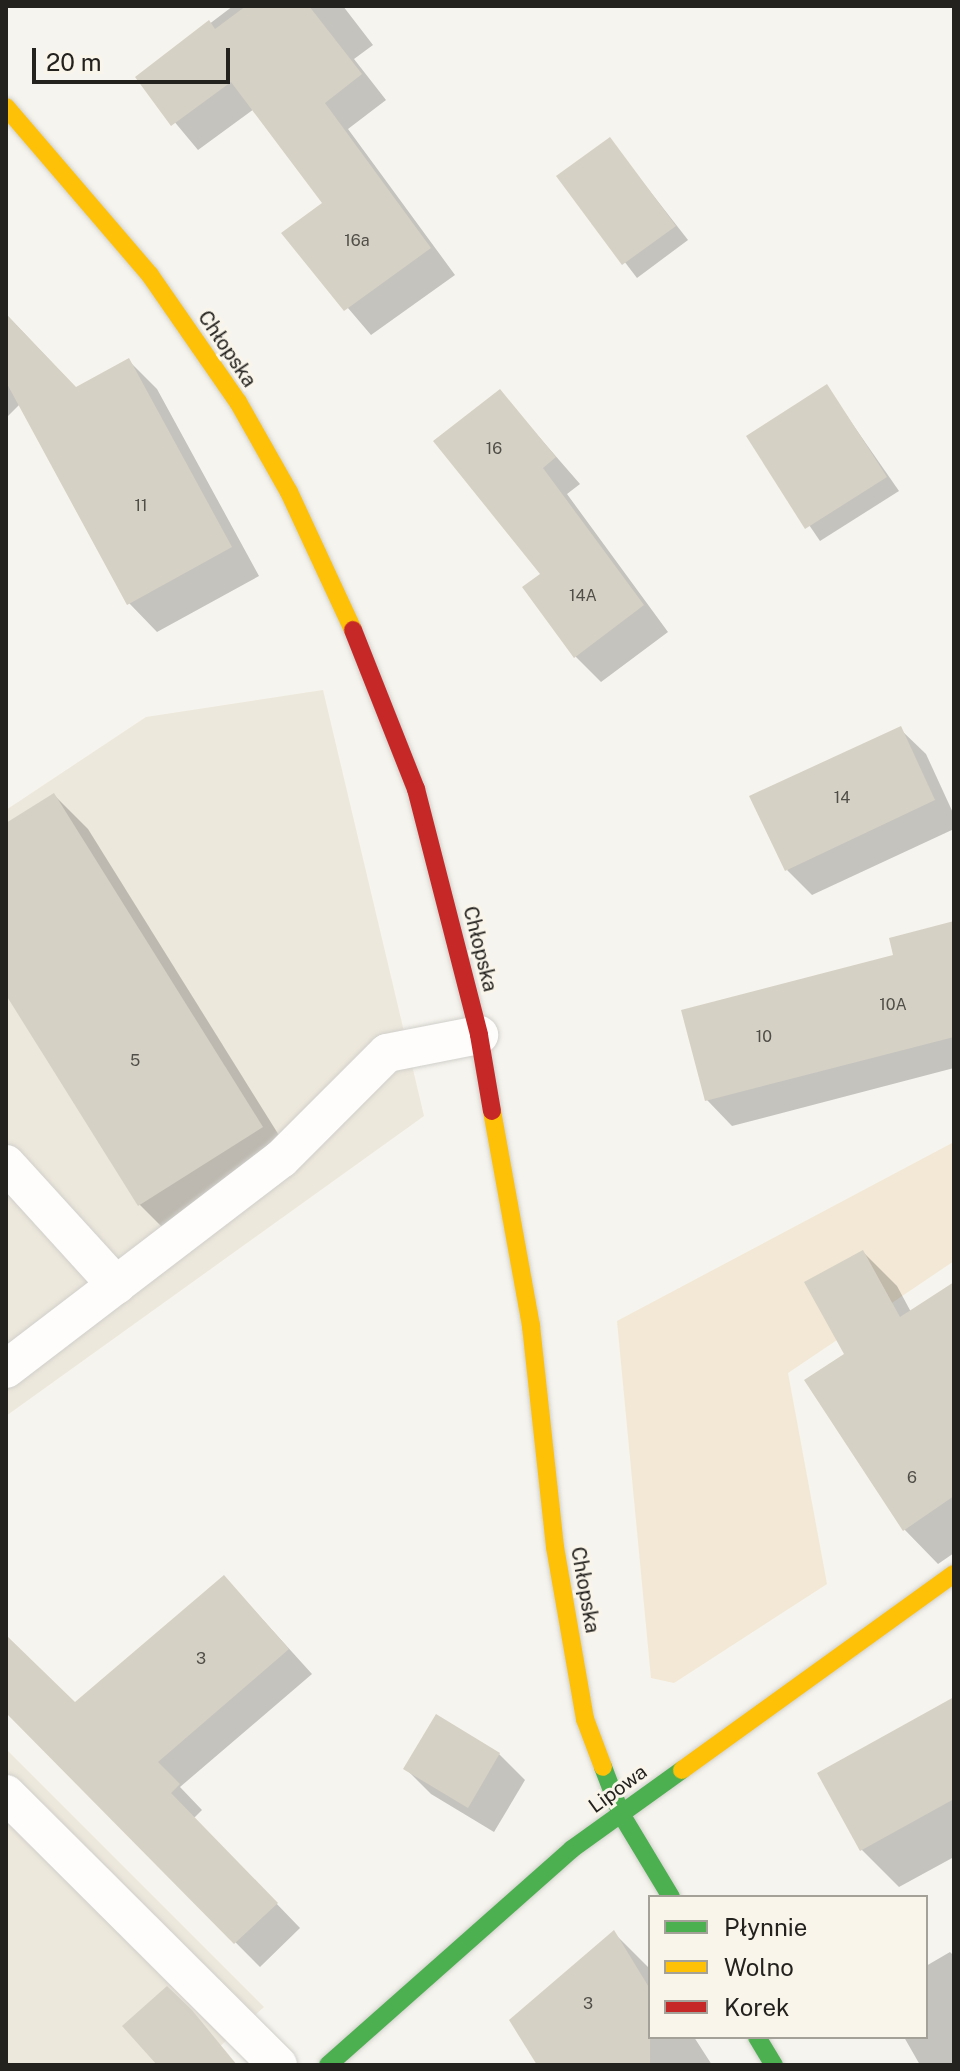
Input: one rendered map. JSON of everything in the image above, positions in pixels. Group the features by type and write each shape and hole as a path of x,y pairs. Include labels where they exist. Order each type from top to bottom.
{"street":[{"name":"Chłopska","path":"6,107 150,275 238,402 289,492 375,676 416,789 479,1035 531,1326 555,1547 585,1719 621,1814 670,1895"},
{"name":"Lipowa","path":"328,2065 572,1849 954,1574"},
{"path":"758,2039 774,2065"}],"lane":[{"path":"6,1369 281,1159 387,1053 479,1035"},
{"path":"6,1164 116,1285"},
{"path":"6,1794 278,2065"}],"shaded area":[{"path":"323,690 424,1116 6,1416 6,810 146,717"},
{"path":"954,1142 954,1261 788,1373 827,1584 674,1683 651,1678 617,1321"},
{"path":"6,1749 264,2007 199,2065 6,2065"}],"building":[{"path":"246,6 309,6 362,74 325,103 431,248 344,311 281,233 322,203 231,82 171,126 135,77 209,20 215,29"},
{"path":"610,137 676,226 622,265 556,176"},
{"path":"6,314 76,387 129,358 232,547 127,605 6,382"},
{"path":"827,384 887,477 805,529 746,436"},
{"path":"500,389 556,457 543,468 644,605 574,658 522,587 540,574 433,441"},
{"path":"901,726 935,800 785,871 749,796"},
{"path":"54,793 263,1127 138,1206 6,995 6,823"},
{"path":"954,921 954,1037 705,1101 681,1010 893,955 889,938"},
{"path":"863,1250 900,1317 954,1282 954,1496 903,1531 804,1380 844,1354 804,1282"},
{"path":"224,1575 289,1649 158,1762 180,1784 171,1793 278,1903 234,1944 6,1713 6,1635 75,1702"},
{"path":"954,1697 954,1799 860,1851 817,1773"},
{"path":"436,1714 500,1753 468,1808 403,1769"},
{"path":"614,1930 648,1986 650,2065 537,2065 509,2020"},
{"path":"167,1986 192,2010 237,2065 157,2065 122,2026"}],"traffic: fast":[{"path":"603,1767 621,1814 670,1895"},
{"path":"328,2065 572,1849 682,1770"},
{"path":"758,2039 774,2065"}],"traffic: slow":[{"path":"6,107 150,275 238,402 289,492 353,630"},
{"path":"492,1111 531,1326 555,1547 585,1719 603,1767"},
{"path":"682,1770 954,1574"}],"traffic: jam":[{"path":"353,630 416,789 479,1035 492,1111"}]}
